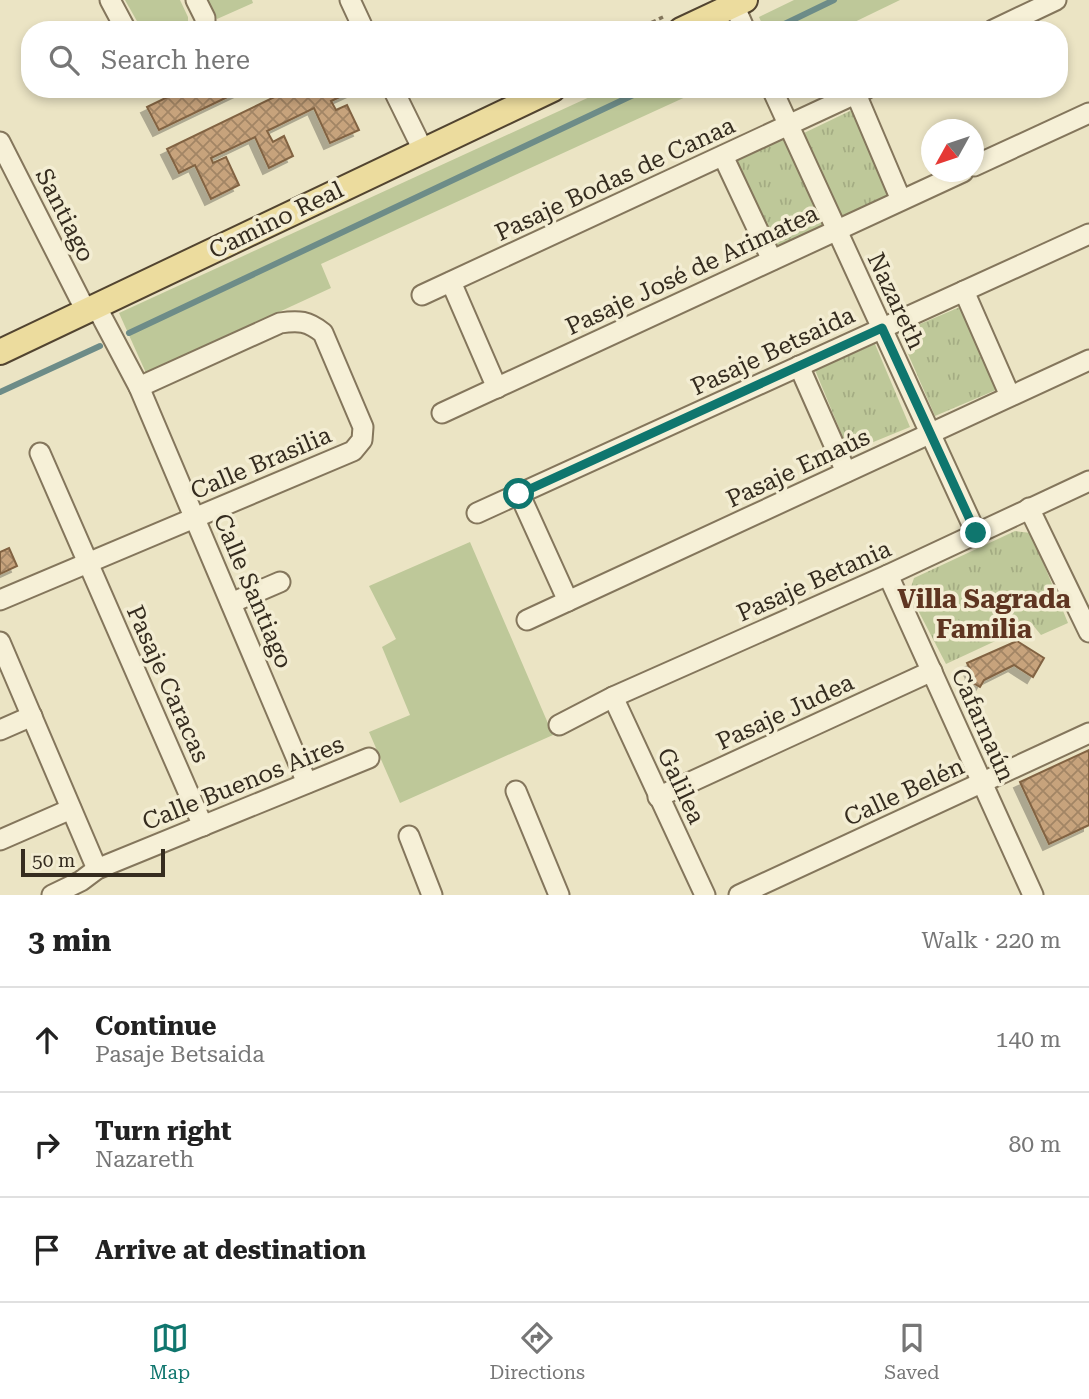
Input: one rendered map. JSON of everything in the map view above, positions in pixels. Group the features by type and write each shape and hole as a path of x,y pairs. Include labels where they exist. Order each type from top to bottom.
{"main road":[{"path":"700,21 739,3"},
{"name":"Camino Real","path":"0,352 534,98"}],"street":[{"path":"110,0 121,21"},
{"path":"196,0 205,21"},
{"path":"349,0 360,21"},
{"path":"1012,21 1056,0"},
{"path":"739,3 743,21"},
{"path":"397,98 423,150"},
{"name":"Nazareth","path":"776,98 976,533"},
{"name":"Pasaje Bodas de Canaa","path":"422,295 848,98"},
{"path":"863,98 901,200"},
{"path":"984,161 1089,113"},
{"name":"Santiago","path":"0,142 91,308"},
{"path":"723,156 772,260"},
{"name":"Pasaje José de Arimatea","path":"442,413 941,182"},
{"name":"Pasaje Betsaida","path":"477,513 1089,233"},
{"path":"451,282 497,388"},
{"path":"964,291 1010,396"},
{"name":"Calle Santiago","path":"91,308 139,387 307,783"},
{"name":"Calle Brasilia","path":"0,600 353,451 362,440 363,426 323,333 310,323 297,320 281,323 139,387"},
{"name":"Pasaje Emaús","path":"527,620 1089,359"},
{"path":"799,366 846,472"},
{"name":"Pasaje Caracas","path":"40,453 203,826"},
{"name":"Pasaje Betania","path":"559,725 613,697 888,575 1089,481"},
{"path":"519,494 568,601"},
{"path":"1029,508 1084,605 1089,632"},
{"name":"Cafarnaún","path":"888,575 1032,895"},
{"path":"231,603 280,582"},
{"path":"0,642 97,869"},
{"name":"Pasaje Judea","path":"658,797 932,671"},
{"name":"Galilea","path":"613,697 705,895"},
{"path":"0,730 32,716"},
{"name":"Calle Belén","path":"739,895 1089,733"},
{"name":"Calle Buenos Aires","path":"52,895 81,881 97,869 369,758"},
{"path":"516,791 559,895"},
{"path":"0,839 71,809"},
{"path":"409,836 432,895"}],"green space":[{"path":"125,0 180,0 188,17 188,21 137,21"},
{"path":"208,0 252,0 253,3 217,19"},
{"path":"794,0 900,0 857,21 761,21 759,17"},
{"path":"587,98 683,98 321,264 331,288 146,373 119,313"},
{"path":"852,110 891,197 842,220 804,133"},
{"path":"784,139 823,227 774,248 735,161"},
{"path":"960,307 996,390 935,416 899,333"},
{"path":"875,344 910,427 849,452 815,370"},
{"path":"1015,531 1031,533 1068,623 1041,635 1032,624 946,664 909,593 914,578"},
{"path":"470,542 553,735 400,803 369,732 410,715 382,647 396,639 369,586"}],"building":[{"path":"166,98 225,98 159,130 147,107"},
{"path":"272,98 338,98 331,101 336,110 347,105 359,130 330,143 314,108 267,131 273,142 284,136 293,156 269,168 255,137 211,158 213,163 226,157 239,185 211,199 195,165 179,173 167,149"},
{"path":"9,548 17,566 0,574 0,552"},
{"path":"1017,641 1044,658 1033,677 1014,665 984,680 980,687 968,680 972,673 967,663"},
{"path":"1089,750 1089,825 1049,844 1020,782"}],"waterway":[{"path":"791,21 834,0"},
{"path":"129,333 627,98"},
{"path":"0,392 100,346"}],"district":[{"name":"Villa Sagrada Familia","path":"984,614"}],"route":[{"path":"519,494 882,328 976,533"}]}
